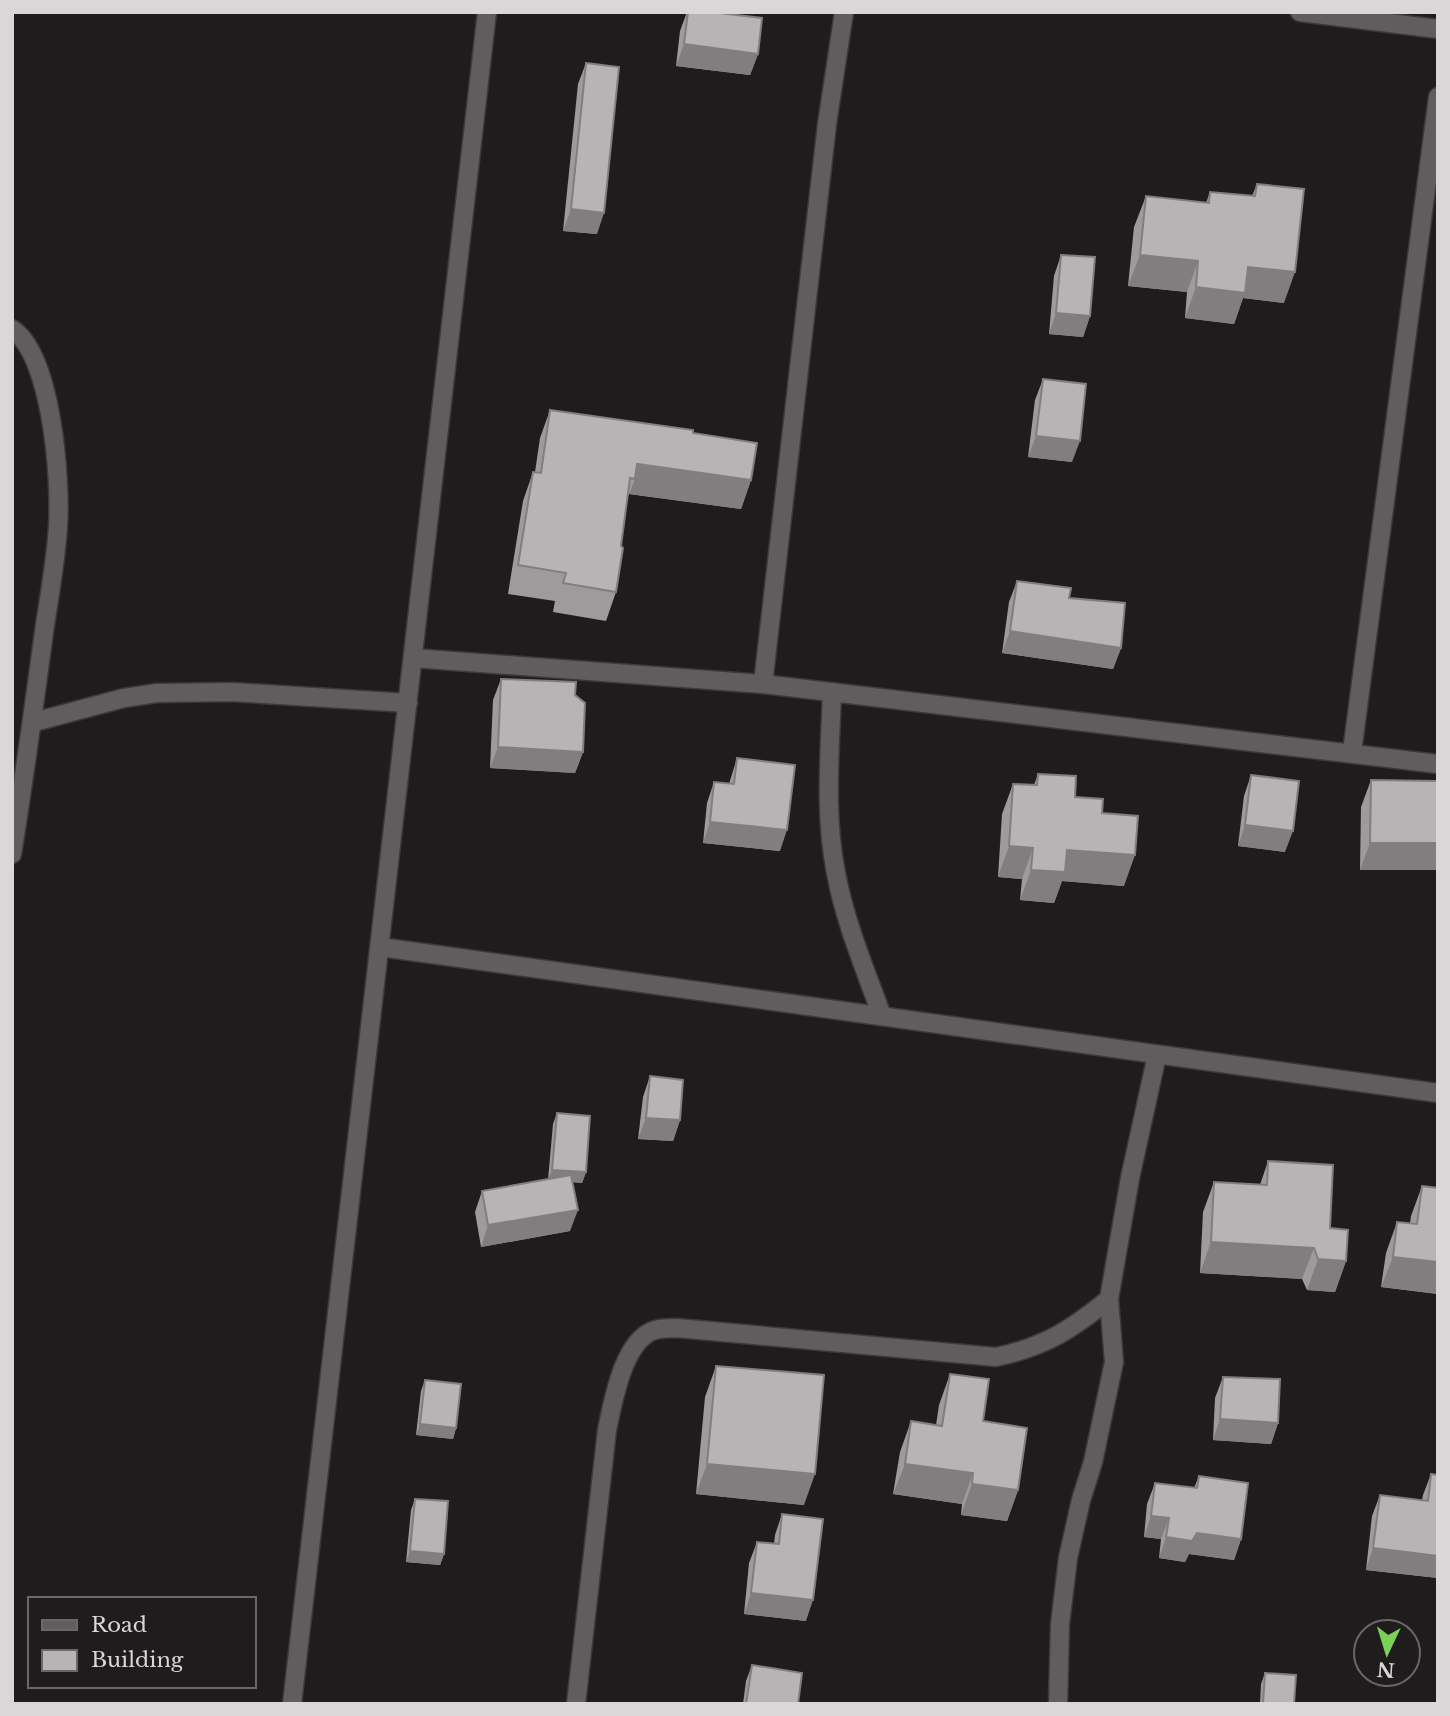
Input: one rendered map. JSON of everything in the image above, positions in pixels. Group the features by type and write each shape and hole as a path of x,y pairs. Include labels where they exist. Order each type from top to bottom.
{"street":[{"path":"292,1704 487,12"},
{"path":"763,684 827,124 844,12"},
{"path":"1300,12 1438,29"},
{"path":"1352,752 1438,97"},
{"path":"12,329 21,335 35,358 44,388 59,472 58,527 34,722 12,854"},
{"path":"413,658 763,684 1438,764"},
{"path":"34,722 124,698 157,693 232,692 408,703"},
{"path":"832,692 829,793 830,832 836,872 848,922 882,1016"},
{"path":"380,947 1438,1093"},
{"path":"1058,1704 1060,1624 1068,1558 1093,1462 1114,1363 1108,1299 1130,1178 1157,1055"},
{"path":"576,1704 607,1430 614,1395 624,1365 637,1343 653,1330 677,1328 996,1357 1018,1352 1071,1329 1108,1299"}],"building":[{"path":"688,12 762,18 758,54 684,44"},
{"path":"586,63 619,67 604,213 571,209"},
{"path":"1257,184 1304,189 1295,272 1248,267 1245,293 1196,287 1198,261 1140,255 1146,196 1209,203 1210,192 1255,196"},
{"path":"1061,255 1095,257 1090,316 1056,313"},
{"path":"1043,379 1086,384 1080,441 1036,436"},
{"path":"550,410 693,430 693,433 757,443 751,480 637,464 635,479 630,478 616,592 563,583 566,573 518,565 533,472 541,473"},
{"path":"1017,581 1071,588 1069,598 1125,603 1121,648 1010,631"},
{"path":"501,679 576,682 575,695 585,703 583,752 498,747"},
{"path":"737,758 795,765 787,830 710,822 714,782 734,784"},
{"path":"1038,774 1076,776 1075,797 1103,799 1102,813 1138,816 1135,855 1067,850 1065,872 1031,870 1033,848 1009,846 1013,784 1037,785"},
{"path":"1251,775 1299,781 1293,831 1245,825"},
{"path":"1371,780 1438,781 1438,843 1370,843"},
{"path":"650,1076 683,1080 680,1120 646,1118"},
{"path":"557,1113 590,1116 586,1172 552,1170"},
{"path":"1268,1161 1333,1165 1330,1228 1348,1230 1346,1261 1318,1259 1314,1248 1211,1242 1214,1182 1267,1185"},
{"path":"571,1175 578,1210 488,1225 482,1191"},
{"path":"1422,1186 1438,1188 1438,1262 1393,1257 1397,1222 1417,1224"},
{"path":"716,1366 824,1375 815,1474 707,1464"},
{"path":"950,1374 989,1379 983,1421 1027,1428 1018,1490 972,1484 973,1473 905,1464 911,1421 942,1426"},
{"path":"1223,1377 1280,1379 1278,1423 1220,1419"},
{"path":"425,1380 461,1384 456,1428 420,1424"},
{"path":"1431,1474 1438,1475 1438,1556 1373,1548 1380,1495 1428,1501"},
{"path":"1199,1476 1248,1483 1241,1539 1197,1533 1192,1541 1166,1537 1169,1518 1151,1516 1155,1483 1197,1488"},
{"path":"415,1499 448,1501 444,1554 410,1551"},
{"path":"782,1514 823,1519 813,1600 751,1593 757,1542 779,1544"},
{"path":"752,1665 802,1673 798,1704 746,1704"},
{"path":"1265,1673 1296,1675 1294,1704 1263,1704"}]}
